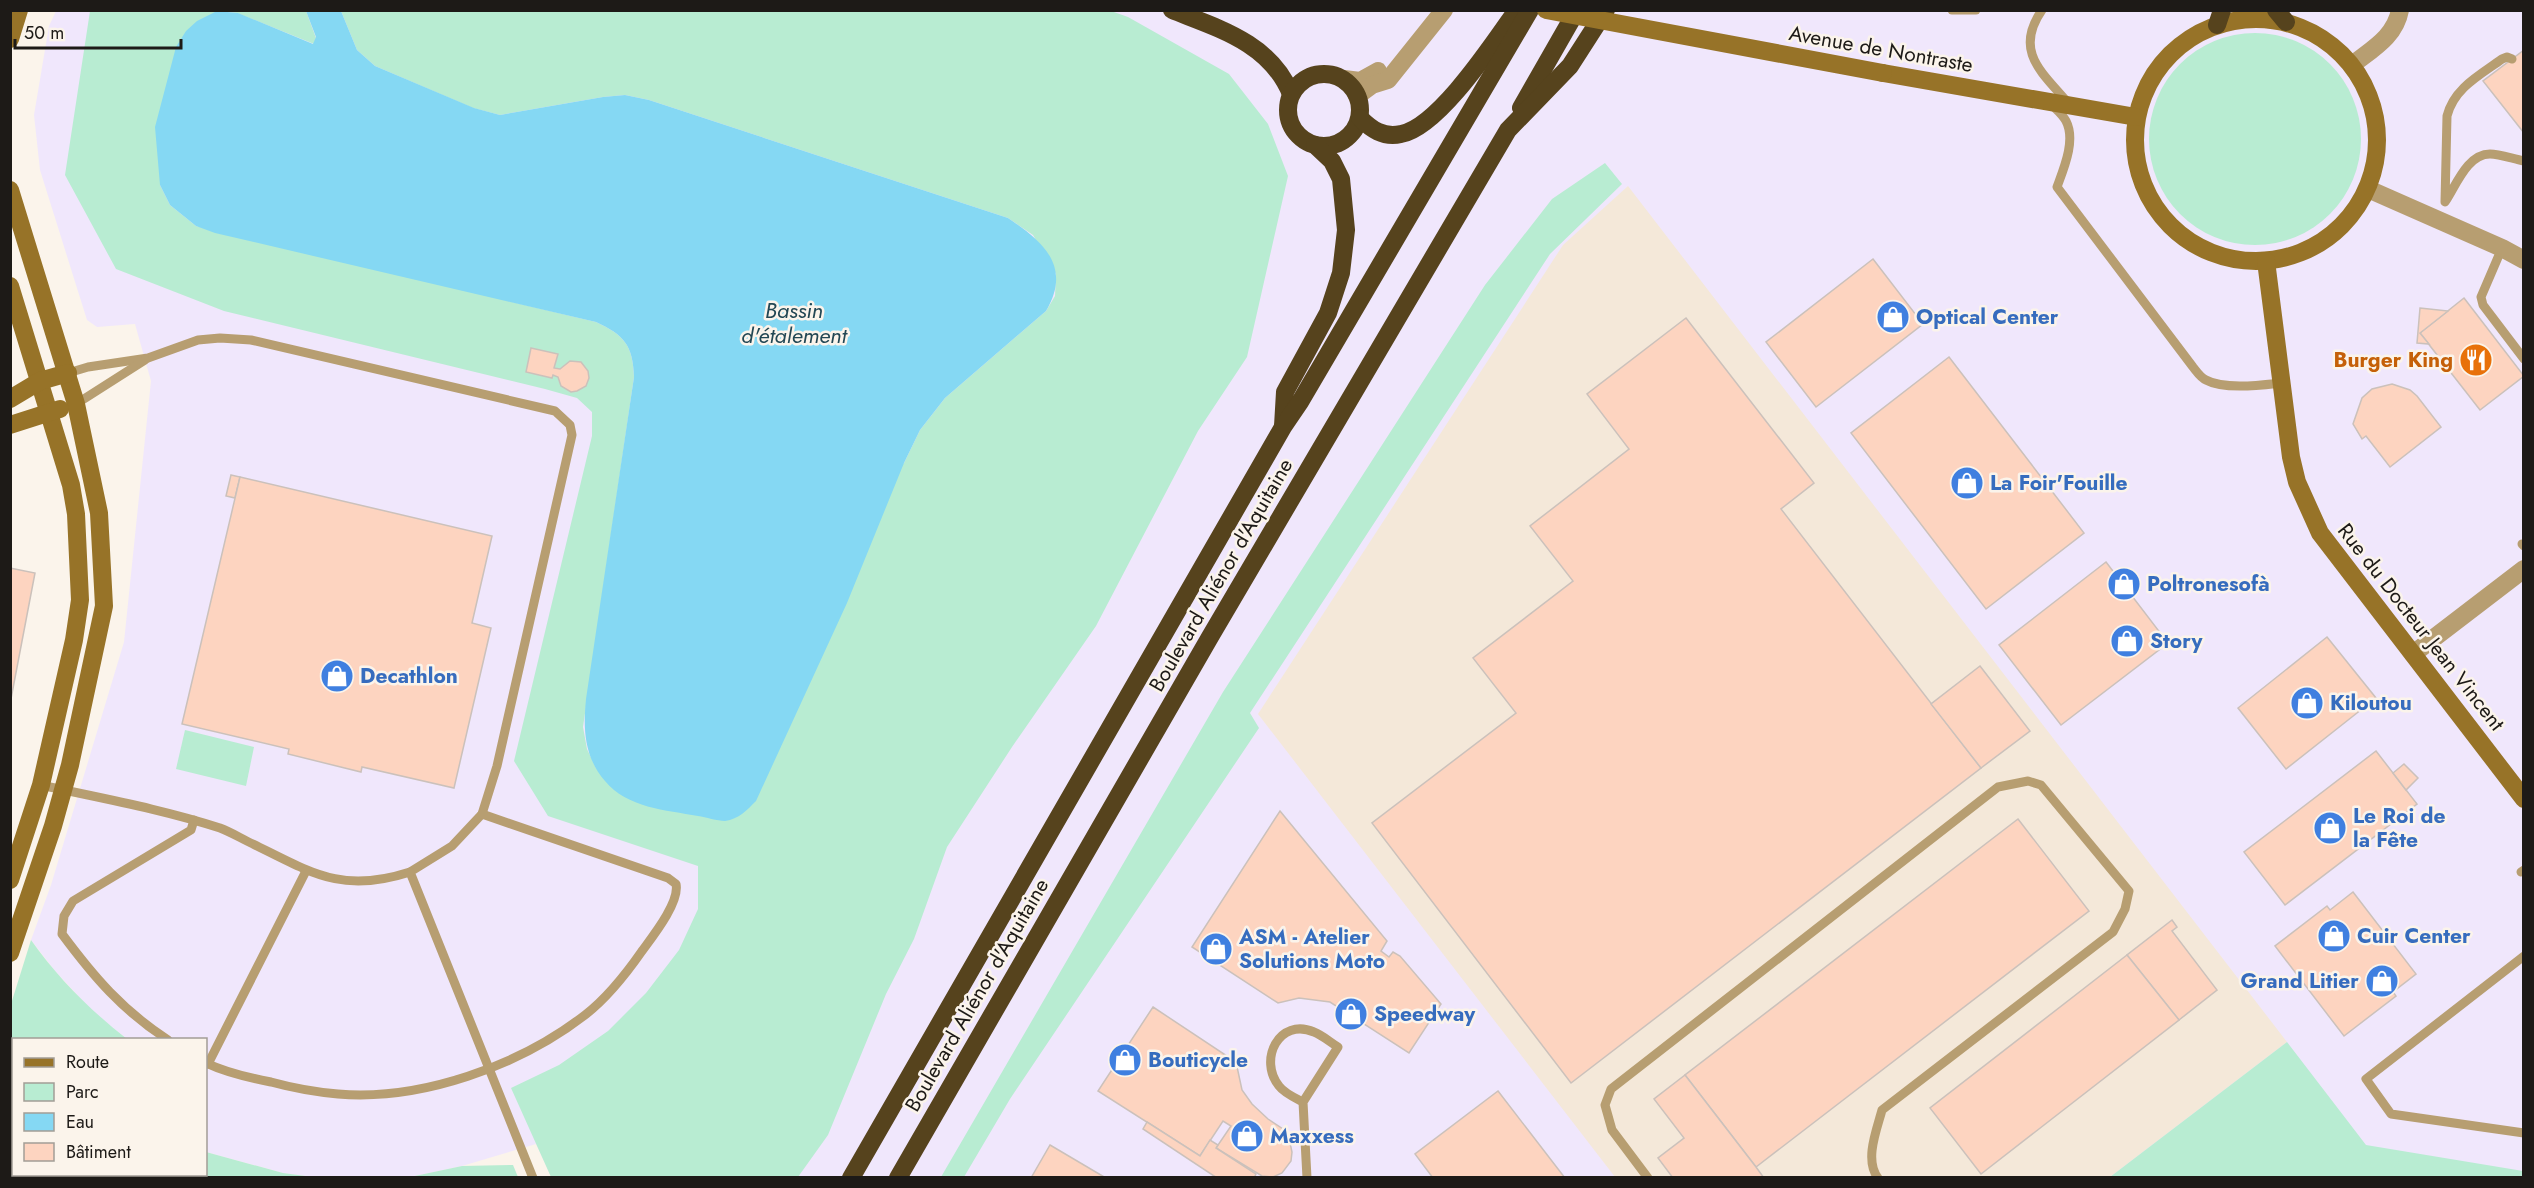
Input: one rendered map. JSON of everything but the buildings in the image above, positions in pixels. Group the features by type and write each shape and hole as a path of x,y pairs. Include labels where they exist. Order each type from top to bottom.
{"highway":[{"path":"1172,10 1216,27 1252,45 1278,67 1291,94"},
{"path":"1360,118 1368,126 1387,135 1401,134 1415,129 1442,106 1472,72 1517,10"},
{"name":"Boulevard Aliénor d'Aquitaine","path":"851,1178 1282,427 1300,402 1530,10"},
{"path":"1508,130 1577,10"},
{"name":"Boulevard Aliénor d'Aquitaine","path":"898,1178 1204,647 1508,130 1570,66 1606,10"},
{"path":"1282,427 1285,392 1328,313 1341,273 1346,230 1341,179 1332,161 1315,145 1297,134 1291,125 1288,104 1291,94 1303,81 1320,74 1344,79 1358,96 1360,118 1348,137 1327,146 1315,145"}],"street":[{"path":"10,39 20,10"},
{"path":"1344,79 1360,81 1380,70 1410,39 1430,10"},
{"path":"1358,96 1372,85 1388,80 1444,10"},
{"name":"Avenue de Nontraste","path":"1546,10 1883,73 2136,117"},
{"path":"2352,65 2391,34 2398,21 2400,10"},
{"path":"2281,16 2323,38 2352,65 2369,93 2377,125 2377,157 2368,189 2351,216 2328,238 2300,253 2266,261 2231,258 2196,245 2167,222 2146,191 2135,155 2136,117 2146,87 2164,60 2188,39 2219,18 2281,16"},
{"path":"2368,189 2502,248 2523,260"},
{"path":"10,190 69,373 99,513 104,606 96,651 63,790 10,953"},
{"name":"Rue du Docteur Jean Vincent","path":"2266,261 2291,457 2297,482 2320,534 2523,799"},
{"path":"10,286 64,458 74,505 80,600 74,640 41,785 10,880"},
{"path":"10,399 40,381 69,373"},
{"path":"10,425 76,404"},
{"path":"2413,654 2523,572"}],"lane":[{"path":"1952,10 1976,10"},
{"path":"2042,10 2030,33 2028,47 2033,59 2071,106"},
{"path":"2445,202 2447,116 2450,104 2458,91 2502,59 2507,57 2512,59"},
{"path":"2050,102 2066,120 2069,131 2066,160 2057,187 2204,380 2217,384 2258,385 2281,382"},
{"path":"2437,219 2467,166 2483,155 2491,154 2523,161"},
{"path":"2502,248 2481,297 2483,305 2523,359"},
{"path":"41,785 194,820 223,829 306,871 326,878 356,882 393,878 410,872 452,846 482,814 497,766 572,435 570,425 555,411 250,340 220,338 198,340 148,358 88,367 69,373"},
{"path":"76,404 148,358"},
{"path":"1648,1178 1612,1130 1605,1105 1611,1089 1998,787 2028,781 2041,784 2129,891 2125,909 2113,932 1882,1110 1872,1145 1875,1176"},
{"path":"306,871 207,1064 289,1087 340,1094 412,1090 472,1075 533,1049 585,1015 631,966 653,936 678,891 676,884 668,878 482,814"},
{"path":"165,1038 147,1026 97,981 62,934 64,916 73,901 190,830 194,820"},
{"path":"410,872 533,1178"},
{"path":"2523,956 2366,1079 2391,1114 2523,1133"},
{"path":"1303,1102 1280,1088 1269,1065 1271,1050 1279,1038 1288,1032 1303,1029 1314,1032 1338,1047 1303,1102 1306,1178"},
{"path":"841,1178 885,1120"}],"shaded area":[{"path":"56,11 2523,11 2523,1177 552,1178 536,1144 462,1166 410,1177 313,1177 283,1173 207,1152 207,1038 126,1038 95,1014 55,971 31,940 51,885 124,642 151,381 135,324 97,327 87,320 40,170 34,115 49,26"},
{"path":"1628,186 2287,1042 2110,1177 1615,1177 1258,714 1563,245"}],"green space":[{"path":"90,11 216,11 160,185 170,205 196,226 596,322 614,332 625,342 632,357 634,377 583,727 587,749 596,768 904,463 920,430 945,398 1046,311 1055,296 1056,274 1033,235 1008,218 649,100 625,95 603,97 500,115 473,108 375,66 357,50 341,11 1111,11 1128,17 1229,74 1268,124 1288,176 1247,357 1198,431 1096,626 1012,747 947,847 914,939 886,994 828,1135 798,1177 551,1177 511,1088 559,1065 608,1031 646,993 679,950 698,909 698,866 548,816 514,761 592,436 592,412 577,398 545,389 224,311 116,269 65,175"},
{"path":"216,11 306,11 316,38 314,44 237,13"},
{"path":"2255,33 2276,35 2296,41 2314,51 2330,64 2343,80 2353,98 2359,118 2361,139 2359,160 2353,180 2343,198 2330,214 2314,227 2296,237 2276,243 2255,245 2234,243 2214,237 2196,227 2180,214 2167,198 2157,180 2151,160 2149,139 2151,118 2157,98 2167,80 2180,64 2196,51 2214,41 2234,35"},
{"path":"1605,163 1622,184 1550,254 1250,713 1259,728 1010,1099 964,1177 941,1177 1223,692 1485,285 1552,199"},
{"path":"185,730 254,747 246,786 176,769"},
{"path":"31,940 75,993 126,1038 12,1038 12,1176 207,1176 207,1152 283,1173 313,1177 11,1177 11,1004"},
{"path":"2287,1042 2366,1145 2523,1171 2523,1177 2110,1177"},
{"path":"513,1165 518,1177 410,1177 462,1166"}],"water":[{"name":"Bassin d'étalement","path":"217,11 238,13 313,44 316,37 306,11 341,11 357,50 375,66 474,108 500,115 603,97 625,95 649,100 1008,218 1043,246 1055,269 1056,281 1046,311 945,398 920,430 904,463 847,603 756,801 739,816 725,821 660,809 624,797 614,790 598,772 586,742 586,699 634,377 632,357 625,342 614,332 596,322 215,233 196,226 170,205 160,185 155,127 176,47 186,31 197,21"}],"place":[{"name":"Optical Center","path":"1893,317"},
{"name":"Burger King","path":"2476,360"},
{"name":"La Foir'Fouille","path":"1967,483"},
{"name":"Poltronesofà","path":"2124,584"},
{"name":"Story","path":"2127,641"},
{"name":"Decathlon","path":"337,676"},
{"name":"Kiloutou","path":"2307,703"},
{"name":"Le Roi de la Fête","path":"2330,828"},
{"name":"Cuir Center","path":"2334,936"},
{"name":"ASM - Atelier Solutions Moto","path":"1216,949"},
{"name":"Grand Litier","path":"2382,981"},
{"name":"Speedway","path":"1351,1014"},
{"name":"Bouticycle","path":"1125,1060"},
{"name":"Maxxess","path":"1247,1136"}]}
